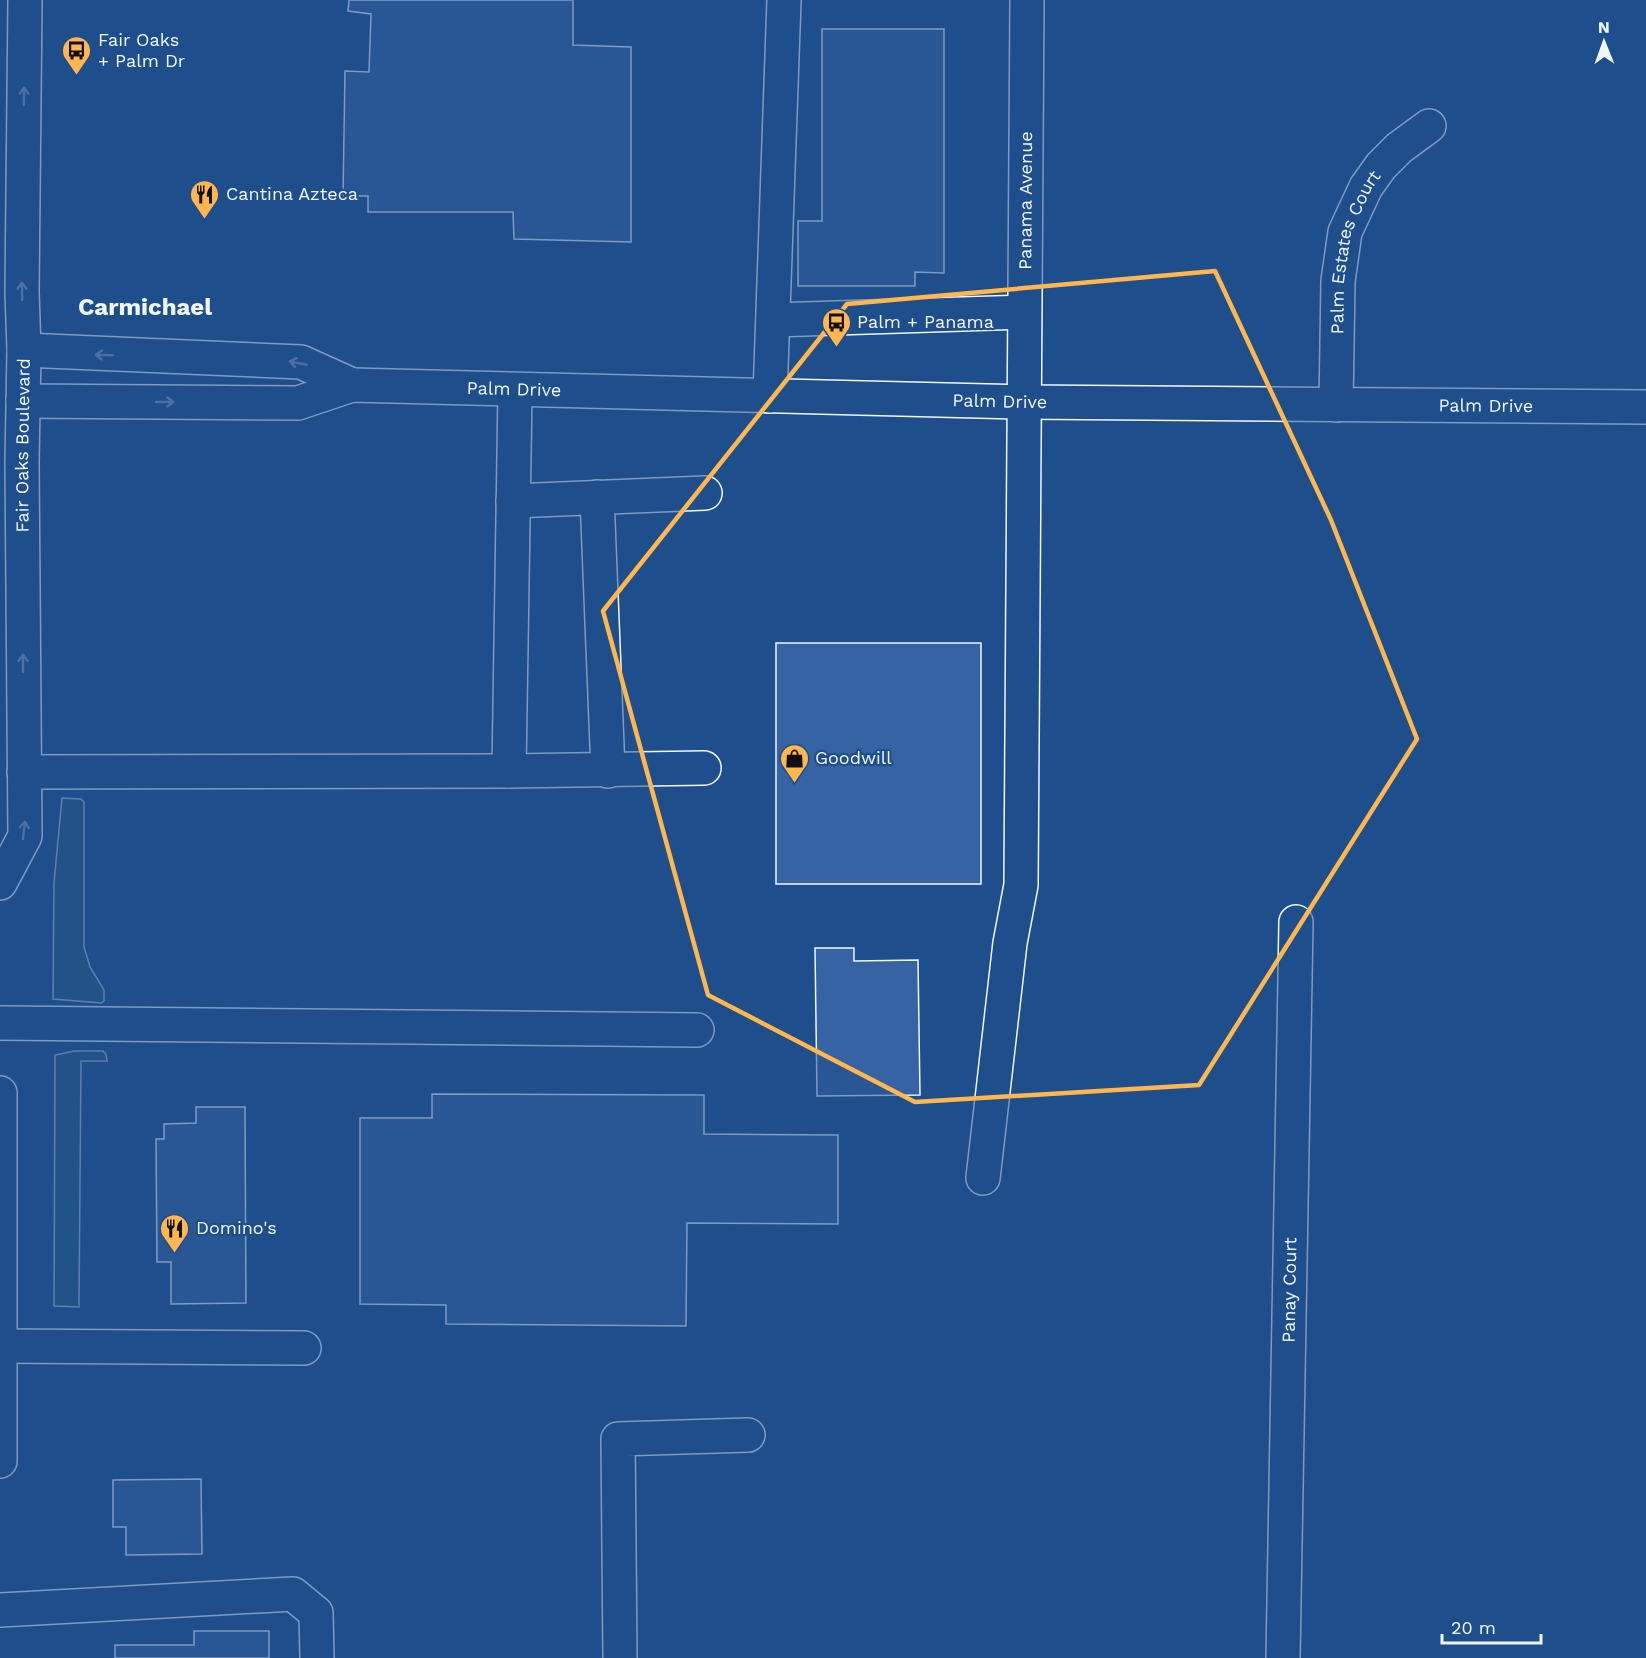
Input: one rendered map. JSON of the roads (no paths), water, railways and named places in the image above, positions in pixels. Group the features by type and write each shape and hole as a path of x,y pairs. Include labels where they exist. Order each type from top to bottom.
{"street":[{"name":"Fair Oaks Boulevard","path":"0,883 25,836 11,401 12,349 22,292 25,0"},
{"path":"770,396 784,0"},
{"name":"Panama Avenue","path":"983,1178 1010,943 1021,885 1027,0"},
{"name":"Palm Estates Court","path":"1336,405 1338,281 1345,232 1365,187 1381,166 1399,148 1430,126"},
{"path":"773,320 1024,312"},
{"name":"Palm Drive","path":"12,349 301,362 352,385"},
{"name":"Palm Drive","path":"11,401 298,403 352,385 515,391 1023,402 1646,407"},
{"path":"509,771 515,391"},
{"path":"513,501 705,493"},
{"path":"597,497 608,771"},
{"path":"24,772 608,771 704,768"},
{"name":"Panay Court","path":"1283,1658 1296,922"},
{"path":"0,1023 697,1030"},
{"path":"0,1093 0,1461"},
{"path":"1,1346 304,1348"},
{"path":"620,1658 618,1439 748,1436"},
{"path":"0,1610 293,1594 316,1613 317,1658"}],"place":[{"name":"Fair Oaks + Palm Dr","path":"77,76"},
{"name":"Cantina Azteca","path":"205,220"},
{"name":"Palm + Panama","path":"836,348"},
{"name":"Goodwill","path":"794,784"},
{"name":"Domino's","path":"175,1254"}],"district":[{"name":"Carmichael","path":"145,307"}]}
